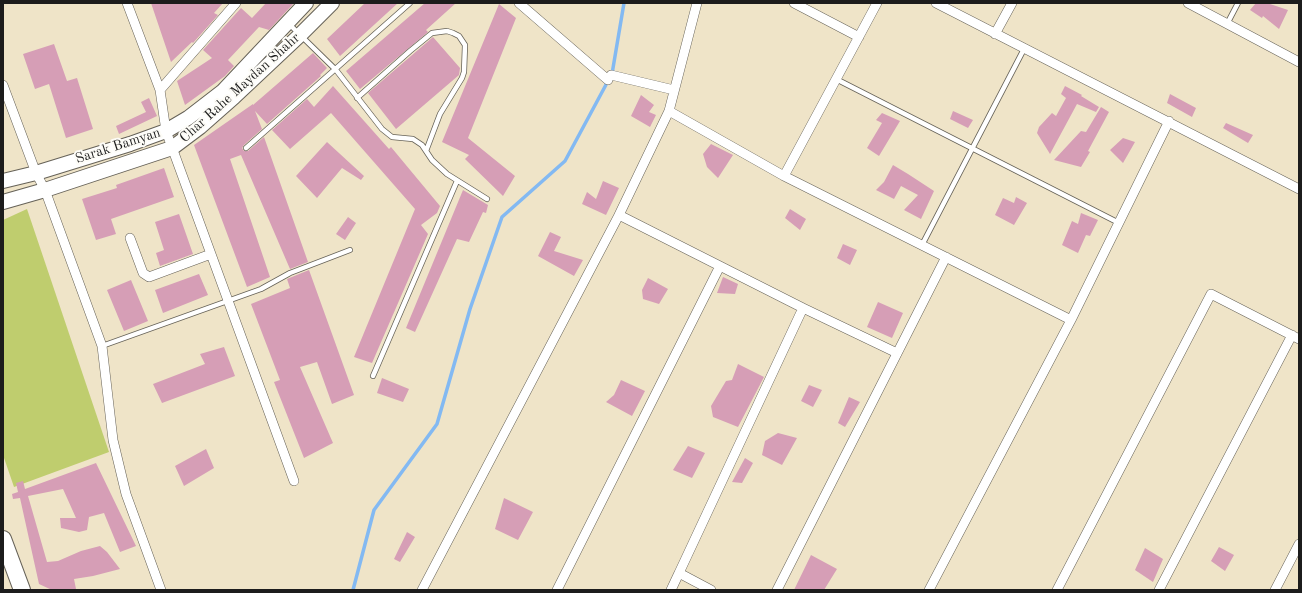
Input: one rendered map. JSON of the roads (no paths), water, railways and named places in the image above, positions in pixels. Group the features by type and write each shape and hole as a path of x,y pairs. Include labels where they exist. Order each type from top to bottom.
{"highway":[{"path":"3,539 22,590"}],"main road":[{"name":"Sarak Bamyan","path":"3,181 36,173 130,144 166,131 188,118 223,90 306,3"},
{"name":"Char Rahe Maydan Shahr","path":"3,202 45,190 172,148 200,127 234,97 332,3"}],"street":[{"path":"127,3 160,90 166,131 294,481"},
{"path":"160,90 236,3"},
{"path":"519,3 610,78 674,90"},
{"path":"422,590 619,216 669,111 697,3"},
{"path":"794,3 859,37"},
{"path":"784,176 877,3"},
{"path":"936,3 1168,121 1299,190"},
{"path":"995,34 1012,3"},
{"path":"1188,3 1299,62"},
{"path":"3,85 36,173 45,190 102,346 113,440 126,494 161,590"},
{"path":"669,111 784,176 1071,320"},
{"path":"929,590 1071,320 1168,121"},
{"path":"619,216 803,308 898,353"},
{"path":"130,238 143,273 149,277 212,254"},
{"path":"777,590 946,257"},
{"path":"557,590 720,266"},
{"path":"1057,590 1211,294 1295,337 1159,590"},
{"path":"671,590 803,308"},
{"path":"1275,590 1299,544"},
{"path":"679,574 711,590"}],"lane":[{"path":"246,148 410,3"},
{"path":"1227,24 1238,3"},
{"path":"288,23 336,70 382,129 392,137 413,139 422,145 432,160 442,170 487,199"},
{"path":"357,98 432,33 447,31 453,32 459,36 465,45 464,72 462,78 440,114 426,151"},
{"path":"922,245 1024,48"},
{"path":"836,79 1118,223"},
{"path":"373,376 457,181"},
{"path":"102,346 261,289 290,273 350,250"}],"waterway":[{"path":"612,74 624,3"},
{"path":"353,590 374,510 437,424 470,309 502,217 565,161 608,81"}]}
